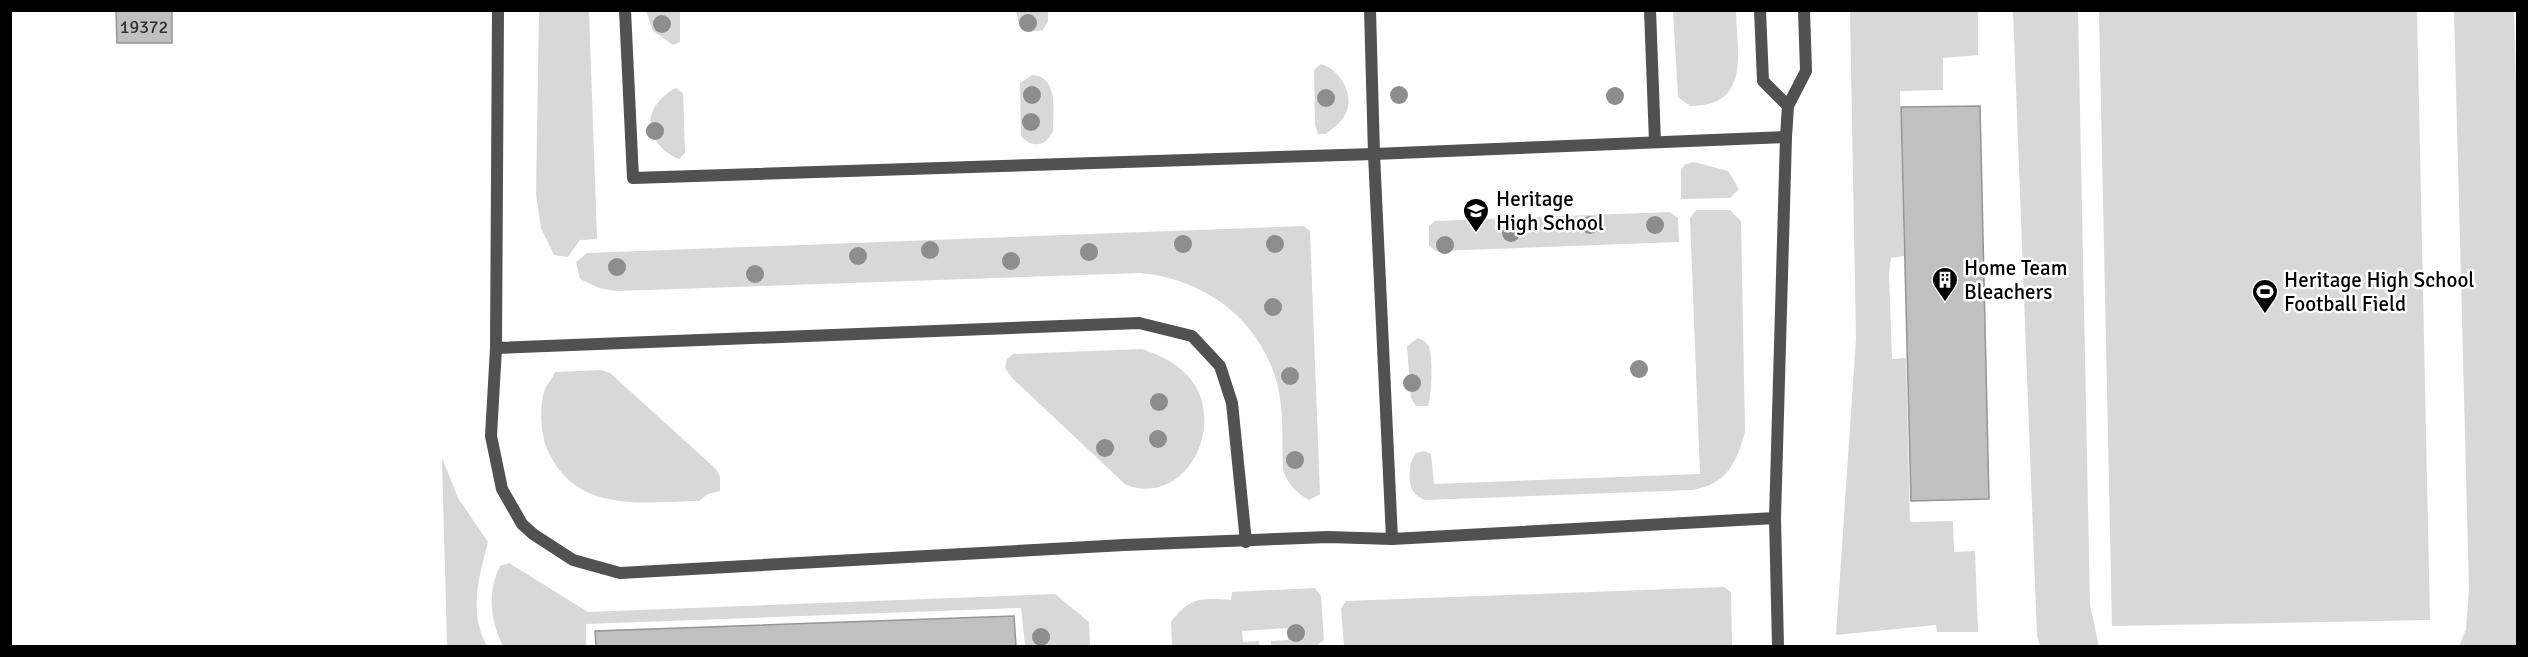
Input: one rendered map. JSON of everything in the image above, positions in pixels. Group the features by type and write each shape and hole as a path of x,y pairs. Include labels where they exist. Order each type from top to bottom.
{"street":[{"path":"498,10 496,348 491,436 502,489 522,524 532,534 573,560 620,573 1125,545 1328,537 1392,539 1775,518"},
{"path":"625,10 633,178 1374,154 1786,137"},
{"path":"1370,10 1374,154 1392,539"},
{"path":"1650,10 1655,142"},
{"path":"1760,10 1763,81 1788,106"},
{"path":"1778,646 1775,518 1786,137 1788,106 1806,70 1804,10"},
{"path":"496,348 1139,323 1192,336 1220,366 1232,403 1246,542"}],"shaded area":[{"path":"539,11 589,11 597,239 580,240 568,257 554,255 541,228 536,194"},
{"path":"646,11 680,11 680,42 673,45 653,31"},
{"path":"1016,11 1048,11 1048,21 1043,30 1029,32 1019,24"},
{"path":"1673,11 1736,11 1738,60 1736,75 1732,87 1723,97 1710,104 1690,106 1678,97"},
{"path":"1850,11 1978,11 1978,55 1943,58 1943,90 1900,91 1904,256 1891,258 1889,273 1892,359 1906,358 1910,522 1953,521 1954,552 1975,551 1978,632 1937,632 1936,625 1836,635 1856,339"},
{"path":"2013,11 2078,11 2090,605 2099,646 2040,646 2037,636"},
{"name":"Heritage High School Football Field","path":"2099,11 2417,11 2430,620 2112,626"},
{"path":"2454,11 2514,11 2518,152 2517,646 2459,646 2466,629 2469,588"},
{"path":"1321,64 1340,77 1349,98 1344,116 1326,134 1318,134 1315,125 1314,70"},
{"path":"1032,75 1041,77 1047,82 1053,96 1053,130 1047,140 1039,144 1030,143 1021,136 1020,83"},
{"path":"676,88 683,93 685,153 679,159 670,154 657,141 650,125 654,107"},
{"path":"1694,162 1728,171 1739,189 1730,198 1681,199 1681,169 1686,164"},
{"path":"1696,210 1730,210 1741,221 1745,432 1738,454 1728,471 1714,483 1692,490 1425,500 1416,494 1411,487 1410,466 1416,453 1424,451 1431,454 1434,484 1700,474 1690,218"},
{"path":"1670,212 1678,218 1679,242 1436,251 1429,245 1429,226 1435,221"},
{"path":"1304,226 1310,231 1320,494 1309,500 1293,488 1283,470 1280,397 1270,363 1259,342 1228,308 1208,294 1187,284 1140,273 616,291 599,288 580,279 576,262 587,253"},
{"path":"1418,338 1427,344 1430,352 1431,385 1428,406 1416,406 1411,398 1407,346"},
{"path":"1142,349 1171,362 1186,374 1199,392 1204,413 1203,435 1196,455 1184,472 1168,484 1148,489 1126,485 1012,378 1005,368 1007,359 1013,354"},
{"path":"601,370 610,373 716,469 720,476 720,491 708,494 699,501 613,500 593,495 576,486 560,471 548,451 542,431 542,398 545,389 555,372"},
{"path":"442,458 458,498 488,542 477,594 478,620 487,646 447,646"},
{"path":"509,563 588,612 1055,594 1089,622 1090,646 1025,646 1021,608 586,624 586,646 503,646 495,626 492,596 500,566"},
{"path":"1724,587 1731,592 1732,646 1344,646 1341,609 1346,601"},
{"path":"1315,588 1321,596 1324,640 1316,646 1271,646 1271,641 1288,640 1287,628 1242,631 1243,642 1259,641 1259,646 1172,646 1171,622 1184,608 1196,601 1231,600 1232,592"}],"building":[{"path":"116,10 172,10 172,43 117,43"},
{"name":"Home Team Bleachers","path":"1980,106 1989,499 1911,501 1901,107"},
{"path":"1014,616 1016,646 596,646 595,631"}],"place":[{"name":"Heritage High School","path":"1476,234"},
{"name":"Home Team Bleachers","path":"1945,303"},
{"name":"Heritage High School Football Field","path":"2265,315"}]}
